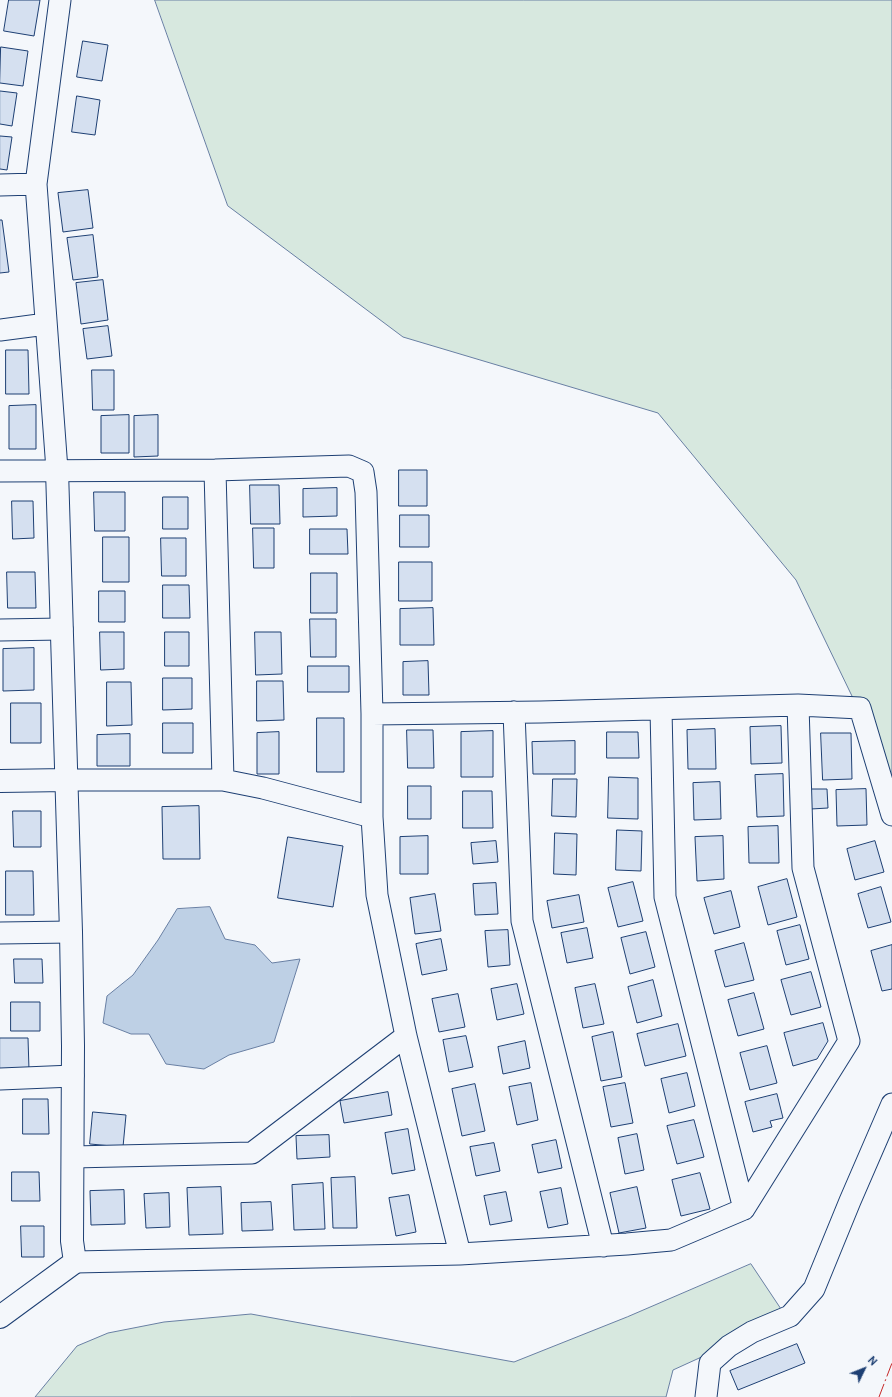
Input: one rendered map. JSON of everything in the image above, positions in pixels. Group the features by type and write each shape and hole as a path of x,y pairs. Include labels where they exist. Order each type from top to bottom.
{"street":[{"path":"60,0 36,184 57,470 71,932 73,1076 72,1241 75,1262"},
{"path":"0,185 36,184"},
{"path":"0,330 46,324"},
{"path":"0,471 215,470 349,466 363,472 366,492 372,714 372,817 377,895 406,1036 460,1254"},
{"path":"215,470 223,780"},
{"path":"0,630 62,629"},
{"path":"372,714 798,706 860,708 892,815"},
{"path":"0,1317 75,1262 460,1254 603,1246 671,1240 744,1209 849,1041 803,868 798,706"},
{"path":"661,709 665,897 744,1209"},
{"path":"514,712 522,921 603,1246"},
{"path":"0,781 223,780 264,788 372,817"},
{"path":"0,933 71,932"},
{"path":"73,1157 252,1153 406,1036"},
{"path":"0,1079 73,1076"},
{"path":"706,1397 710,1363 729,1346 752,1332 790,1316 814,1289 892,1104"}],"shaded area":[{"path":"155,0 892,0 892,779 796,580 658,413 403,337 228,206"},
{"path":"751,1264 787,1318 673,1370 666,1397 35,1397 77,1346 108,1333 164,1322 251,1314 514,1362 627,1317"}],"water":[{"path":"210,907 225,939 255,945 272,963 300,959 274,1042 229,1055 204,1069 166,1064 149,1034 131,1034 103,1023 107,996 133,975 158,940 177,909"}],"building":[{"path":"9,0 40,0 34,36 4,31"},
{"path":"83,41 108,45 102,81 77,77"},
{"path":"1,47 28,51 23,86 0,83"},
{"path":"0,91 17,93 12,126 0,124"},
{"path":"77,96 100,100 95,135 72,132"},
{"path":"0,136 12,137 7,170 0,169"},
{"path":"88,190 93,228 63,232 58,193"},
{"path":"0,220 2,220 9,272 0,273"},
{"path":"93,235 98,277 73,280 67,238"},
{"path":"103,280 108,320 81,324 76,283"},
{"path":"108,326 112,356 87,359 83,329"},
{"path":"6,350 28,350 29,394 6,394"},
{"path":"92,370 114,370 114,410 93,410"},
{"path":"36,405 36,449 9,449 9,406"},
{"path":"129,415 129,453 101,453 101,416"},
{"path":"158,415 158,456 134,457 134,416"},
{"path":"399,470 427,470 427,506 399,506"},
{"path":"250,485 279,485 280,524 251,524"},
{"path":"337,488 337,516 303,517 303,489"},
{"path":"94,492 125,492 125,531 95,531"},
{"path":"163,497 188,497 188,529 163,529"},
{"path":"12,501 33,501 34,538 13,539"},
{"path":"400,515 429,515 429,547 400,547"},
{"path":"253,528 274,528 274,568 254,568"},
{"path":"310,529 347,529 348,554 310,554"},
{"path":"103,537 129,537 129,582 103,582"},
{"path":"161,538 186,538 186,576 162,576"},
{"path":"399,562 432,562 432,601 399,601"},
{"path":"7,572 35,572 36,608 8,608"},
{"path":"311,573 337,573 337,613 311,613"},
{"path":"163,585 189,585 190,618 163,618"},
{"path":"99,591 125,591 125,622 99,622"},
{"path":"433,608 434,645 400,645 400,609"},
{"path":"310,619 336,619 336,657 311,657"},
{"path":"100,632 124,632 124,669 101,670"},
{"path":"165,632 189,632 189,666 165,666"},
{"path":"255,632 281,632 282,674 256,675"},
{"path":"34,648 34,690 3,691 3,649"},
{"path":"428,661 429,695 403,695 403,662"},
{"path":"308,666 349,666 349,692 308,692"},
{"path":"163,678 192,678 192,709 163,710"},
{"path":"257,681 283,681 284,720 257,721"},
{"path":"107,682 131,682 132,725 107,726"},
{"path":"11,703 41,703 41,743 11,743"},
{"path":"317,718 344,718 344,772 317,772"},
{"path":"163,723 193,723 193,753 163,753"},
{"path":"781,726 782,763 751,764 750,727"},
{"path":"715,729 716,769 688,769 687,730"},
{"path":"407,730 433,730 434,768 408,768"},
{"path":"493,731 493,777 461,777 461,732"},
{"path":"279,732 279,774 257,774 257,733"},
{"path":"607,732 638,732 639,758 607,758"},
{"path":"821,733 851,733 852,779 823,780"},
{"path":"130,734 130,766 97,766 97,735"},
{"path":"575,741 575,774 533,774 532,742"},
{"path":"783,774 784,816 757,817 755,775"},
{"path":"609,777 638,778 638,819 608,818"},
{"path":"553,779 577,779 576,817 552,816"},
{"path":"720,782 721,819 694,820 693,783"},
{"path":"408,786 431,786 431,819 408,819"},
{"path":"810,789 827,789 828,808 811,809"},
{"path":"866,789 867,825 837,826 836,790"},
{"path":"463,791 492,791 493,828 463,828"},
{"path":"199,806 200,859 163,859 162,807"},
{"path":"13,811 41,811 41,847 14,847"},
{"path":"778,826 779,863 749,863 748,827"},
{"path":"617,830 642,831 641,871 616,870"},
{"path":"555,833 577,834 576,875 554,874"},
{"path":"428,836 428,874 400,874 400,837"},
{"path":"723,836 724,879 697,881 695,837"},
{"path":"288,837 343,846 333,907 278,898"},
{"path":"496,841 498,862 473,864 471,843"},
{"path":"875,841 884,872 855,880 847,849"},
{"path":"6,871 33,871 34,915 6,915"},
{"path":"787,879 797,917 768,925 758,887"},
{"path":"633,882 643,921 618,927 608,888"},
{"path":"496,883 498,914 475,915 473,884"},
{"path":"881,887 891,922 868,928 858,894"},
{"path":"731,891 740,927 714,934 704,898"},
{"path":"435,894 441,931 415,934 410,898"},
{"path":"579,895 584,922 552,928 547,901"},
{"path":"800,925 809,959 786,965 777,931"},
{"path":"587,928 593,958 567,963 561,933"},
{"path":"508,930 510,965 488,967 485,931"},
{"path":"646,932 655,967 630,974 621,938"},
{"path":"441,939 447,970 422,975 416,944"},
{"path":"744,943 754,980 725,987 715,951"},
{"path":"892,945 892,989 882,991 871,951"},
{"path":"14,959 42,959 43,983 15,983"},
{"path":"811,972 821,1007 791,1015 781,980"},
{"path":"653,980 662,1016 637,1023 628,987"},
{"path":"517,984 524,1014 497,1020 491,989"},
{"path":"595,984 604,1024 583,1028 575,988"},
{"path":"754,993 764,1029 738,1036 728,1000"},
{"path":"458,994 465,1027 439,1032 432,999"},
{"path":"11,1002 40,1002 40,1031 11,1031"},
{"path":"823,1023 828,1041 817,1059 793,1066 784,1033"},
{"path":"678,1024 686,1056 645,1066 637,1034"},
{"path":"613,1032 622,1077 601,1081 592,1037"},
{"path":"466,1036 473,1067 449,1072 443,1040"},
{"path":"0,1038 28,1038 29,1070 0,1070"},
{"path":"525,1041 530,1068 503,1074 498,1047"},
{"path":"767,1046 777,1083 750,1090 740,1053"},
{"path":"687,1073 695,1106 669,1113 661,1079"},
{"path":"531,1083 538,1120 517,1125 509,1087"},
{"path":"625,1083 633,1123 611,1127 603,1087"},
{"path":"475,1084 485,1131 462,1136 452,1089"},
{"path":"388,1092 392,1115 344,1123 340,1101"},
{"path":"777,1094 783,1118 770,1121 772,1127 753,1132 745,1102"},
{"path":"23,1099 48,1099 49,1134 23,1134"},
{"path":"93,1112 126,1115 123,1147 90,1144"},
{"path":"694,1120 704,1157 677,1164 667,1126"},
{"path":"408,1129 415,1170 392,1174 385,1133"},
{"path":"637,1134 644,1170 625,1174 618,1138"},
{"path":"329,1135 330,1157 297,1159 296,1136"},
{"path":"556,1140 562,1168 538,1173 532,1145"},
{"path":"494,1143 500,1171 476,1176 470,1147"},
{"path":"12,1172 39,1172 40,1201 12,1201"},
{"path":"700,1173 710,1209 681,1216 672,1180"},
{"path":"355,1177 357,1228 333,1228 331,1178"},
{"path":"323,1183 325,1229 294,1230 292,1185"},
{"path":"221,1187 223,1234 189,1235 187,1188"},
{"path":"637,1187 646,1228 619,1233 610,1193"},
{"path":"561,1188 568,1224 548,1228 540,1192"},
{"path":"124,1190 125,1224 91,1225 90,1191"},
{"path":"506,1192 512,1221 490,1225 484,1196"},
{"path":"169,1193 170,1227 146,1228 144,1194"},
{"path":"409,1195 416,1232 396,1236 389,1198"},
{"path":"271,1202 273,1230 242,1231 241,1203"},
{"path":"21,1226 44,1226 44,1257 22,1257"},
{"path":"797,1344 805,1363 738,1390 730,1371"}],"power":[{"path":"879,1397 892,1363"}]}
